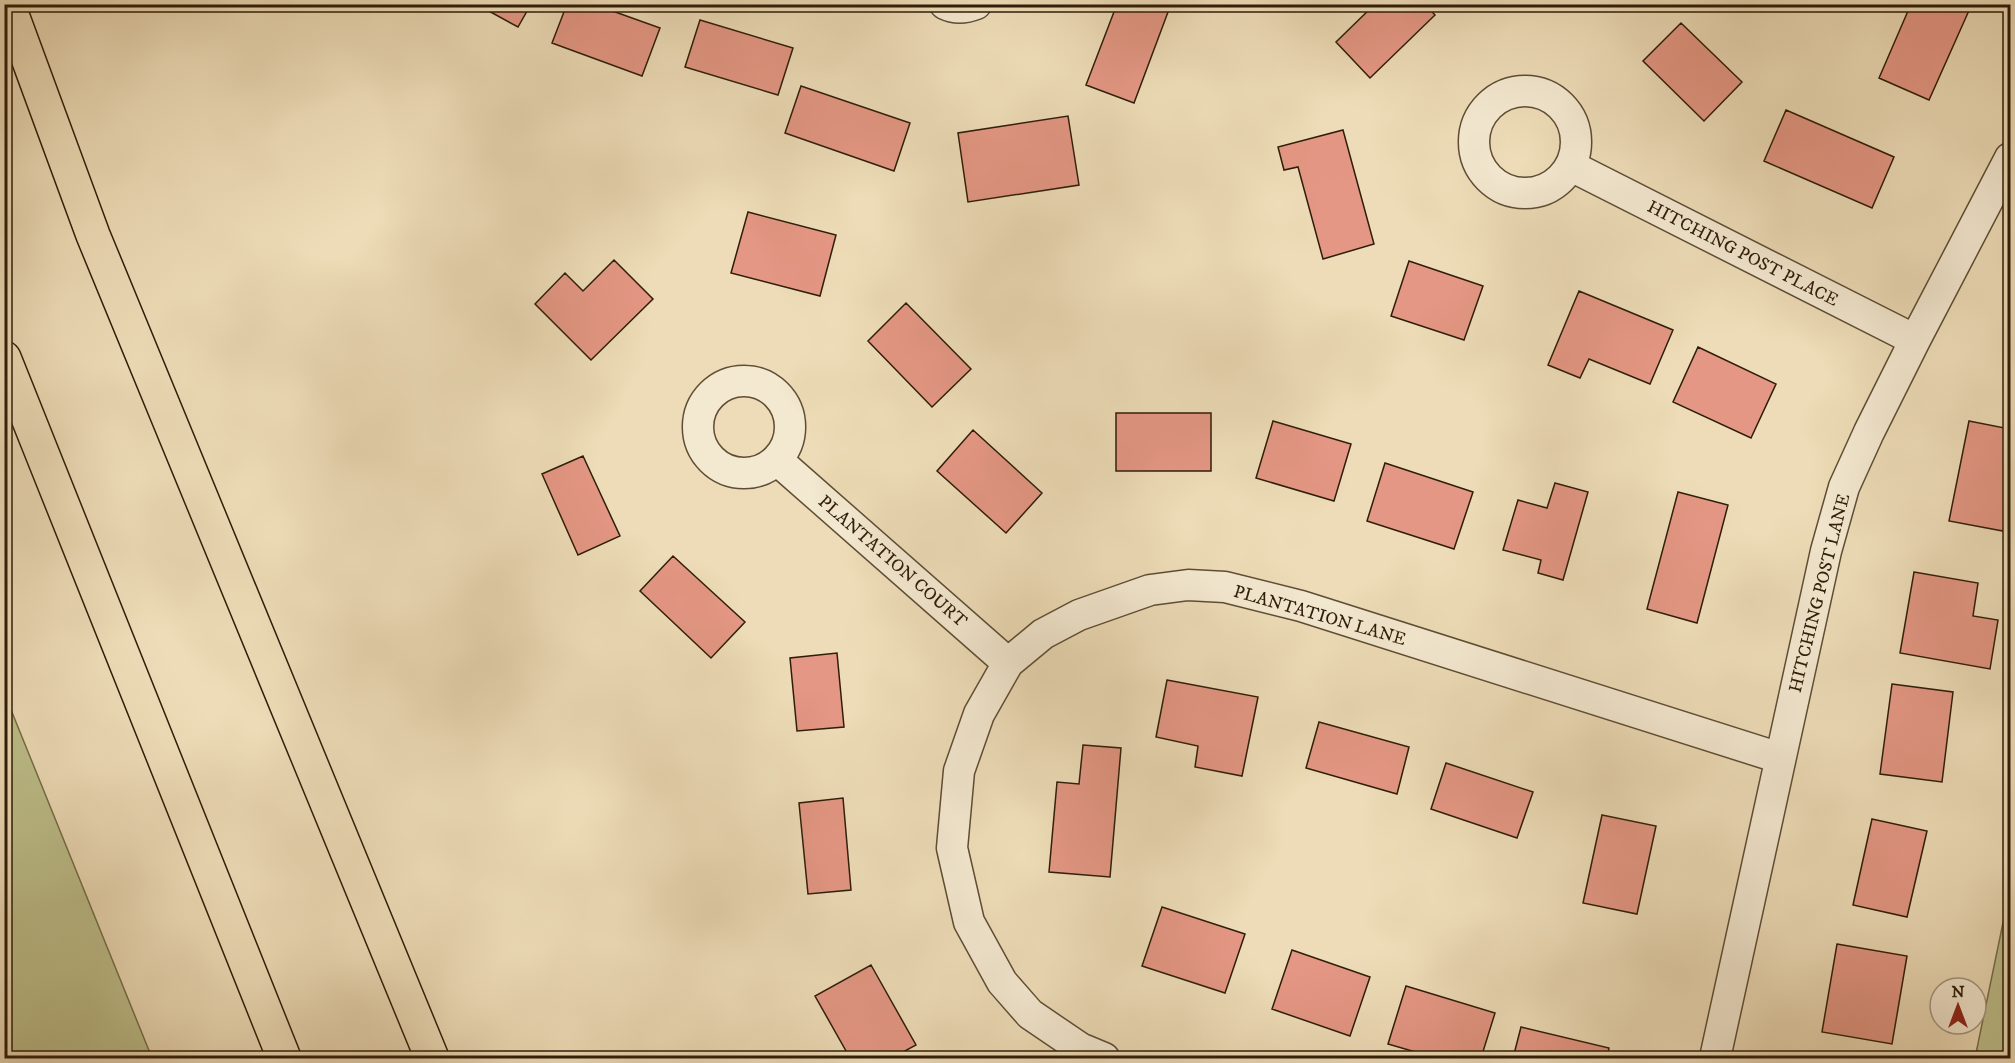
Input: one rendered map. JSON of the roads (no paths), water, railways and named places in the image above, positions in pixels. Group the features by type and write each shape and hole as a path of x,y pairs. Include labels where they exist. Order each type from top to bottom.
{"highway":[{"path":"8,4 93,236 432,1059"},
{"path":"23,4 93,236"},
{"path":"4,358 284,1059"}],"street":[{"path":"945,4 950,7 967,8 976,4"},
{"name":"HITCHING POST LANE","path":"1715,1059 1826,551 1845,487 1869,432 1915,340 2010,158"},
{"name":"HITCHING POST PLACE","path":"1571,166 1915,340"},
{"name":"PLANTATION COURT","path":"777,460 1008,663"},
{"name":"PLANTATION LANE","path":"1104,1059 1080,1048 1030,1014 1002,982 969,922 952,848 959,771 979,714 1008,663 1043,634 1079,615 1150,590 1188,585 1225,587 1301,606 1780,758"}]}
